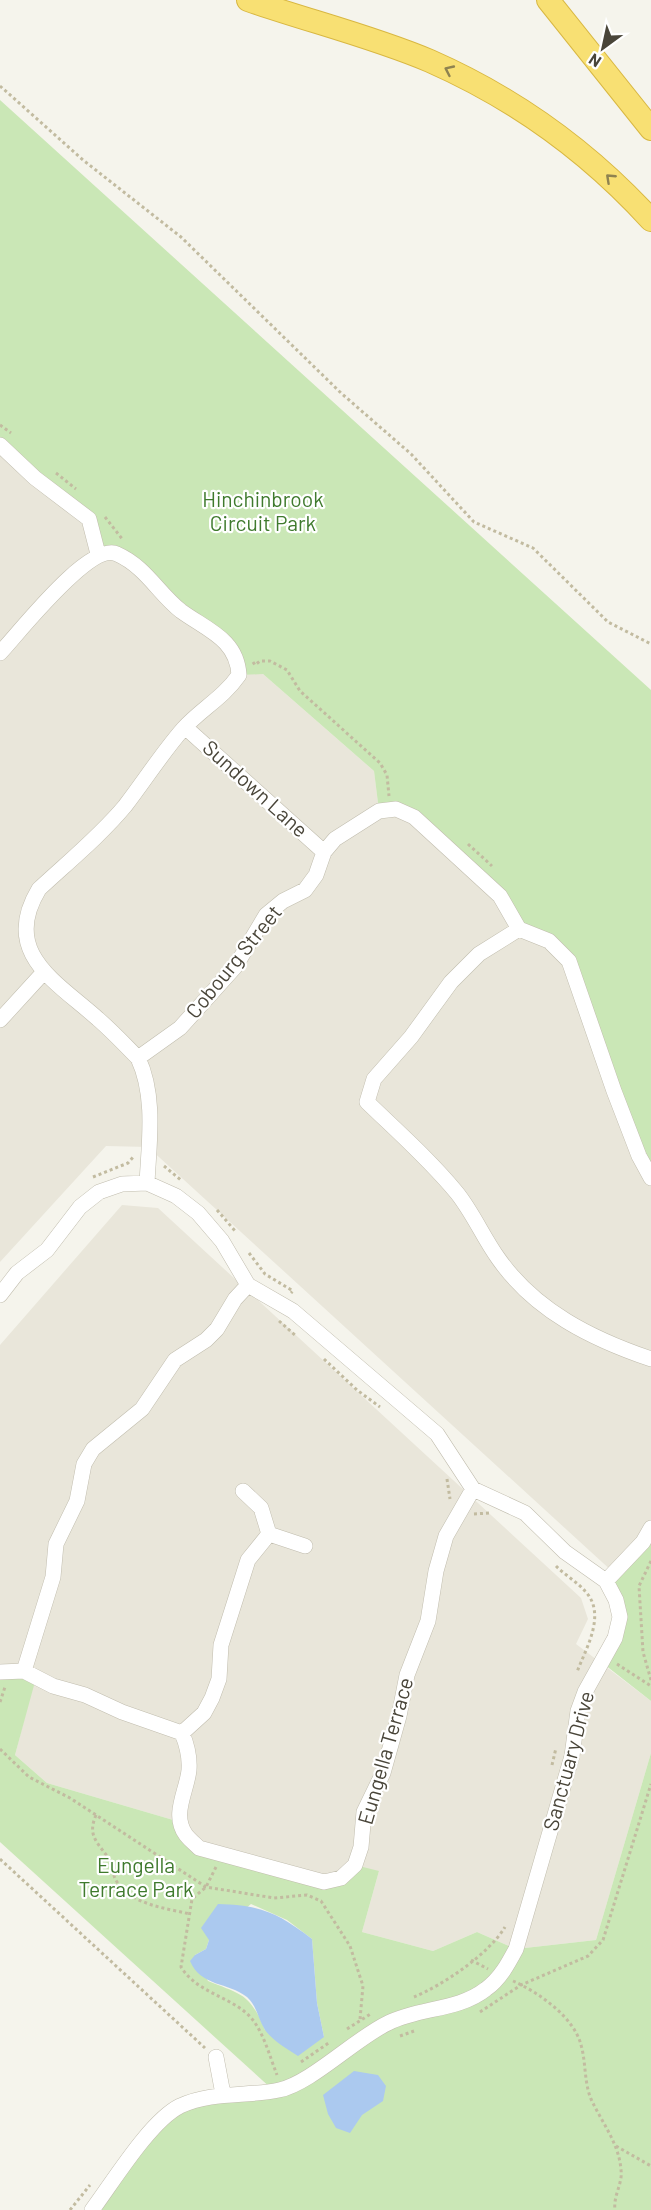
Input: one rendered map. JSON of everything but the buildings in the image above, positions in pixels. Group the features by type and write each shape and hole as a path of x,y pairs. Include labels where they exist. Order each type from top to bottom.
{"highway":[{"path":"248,0 394,48 468,80 556,133 610,178 651,220"},
{"path":"548,0 651,129"}],"street":[{"path":"0,445 35,478 89,519 98,554"},
{"path":"0,653 80,567 98,554 115,552 144,570 180,610 225,640 234,653 238,675 235,681 221,697 200,711 160,755 125,806 39,889 29,905 25,927 31,953 43,973 97,1018 138,1058 147,1085 147,1183"},
{"name":"Sundown Lane","path":"185,727 324,852"},
{"name":"Cobourg Street","path":"138,1058 180,1028 212,993 235,967 266,915 283,901 305,890 316,875 324,852 335,839 379,811 396,809 414,817 500,896 519,929"},
{"path":"651,1178 639,1156 614,1091 569,961 549,941 519,929 479,954 451,982 411,1037 374,1079 368,1102 455,1190 507,1271 543,1305 568,1324 604,1343 651,1359"},
{"path":"0,1020 43,973"},
{"path":"0,1295 17,1273 47,1250 80,1207 99,1192 122,1184 147,1183 176,1196 198,1213 222,1241 248,1286 293,1311 437,1434 473,1489 525,1513 565,1552 606,1581 643,1542 651,1528"},
{"path":"24,1671 53,1576 56,1544 77,1501 84,1464 93,1449 142,1409 176,1360 206,1340 217,1329 235,1299 248,1286"},
{"name":"Eungella Terrace","path":"182,1733 188,1748 189,1771 180,1803 180,1822 185,1834 199,1848 324,1882 341,1878 355,1865 361,1847 364,1812 383,1773 407,1675 428,1621 452,1503 473,1489"},
{"path":"243,1491 261,1508 269,1534"},
{"path":"0,1672 24,1671 53,1686 85,1695 122,1712 182,1733 204,1713 212,1698 219,1679 220,1645 248,1560 269,1534"},
{"path":"269,1534 305,1546"},
{"name":"Sanctuary Drive","path":"92,2210 153,2128 179,2107 223,2094 280,2090 296,2074 348,2038 417,2012 465,2003 487,1988 500,1975 516,1949 572,1756 578,1711 585,1692 615,1638 620,1617 616,1600 606,1581"},
{"path":"216,2057 223,2094"}],"path":[{"path":"0,86 83,160 181,237 341,393 411,454 474,522 533,548 608,622 651,644"},
{"path":"0,425 17,439"},
{"path":"48,468 71,483 82,495"},
{"path":"101,513 124,542"},
{"path":"250,657 255,664 260,661 270,662 287,670 300,691 380,763 387,775 388,795 397,798"},
{"path":"467,843 499,874"},
{"path":"91,1179 99,1173 128,1163 135,1156 148,1156 160,1161 168,1171 190,1186"},
{"path":"213,1206 229,1221 241,1240"},
{"path":"247,1250 265,1274 293,1291 278,1322 304,1342"},
{"path":"320,1355 357,1390 386,1412"},
{"path":"444,1472 448,1480 452,1503 470,1516 489,1513 499,1517"},
{"path":"552,1561 586,1592 593,1604 595,1619 589,1644 575,1677"},
{"path":"651,1561 639,1586 643,1652 651,1680"},
{"path":"589,1644 651,1686"},
{"path":"549,1776 558,1744"},
{"path":"0,1749 29,1777 70,1798 206,1887 274,1898 308,1895 321,1902 350,1946 363,1986 360,2019 348,2038"},
{"path":"474,2014 486,2010 521,1985 588,1956 603,1940 651,1784"},
{"path":"96,1815 91,1827 92,1838 109,1859 117,1882 147,1904 190,1914"},
{"path":"222,1854 206,1887 192,1899 181,1955 181,1967 187,1977 247,2013 259,2031 280,2090"},
{"path":"0,1860 216,2057"},
{"path":"404,2001 433,1989 494,1943 505,1928 508,1917"},
{"path":"471,1960 521,1985 561,2014 573,2027 581,2044 590,2097 616,2146 622,2172 614,2202 615,2210"},
{"path":"360,2019 374,2012"},
{"path":"391,2039 421,2029"},
{"path":"296,2074 336,2037"},
{"path":"616,2146 651,2166"}],"shaded area":[{"path":"0,445 115,552 263,674 374,771 379,811 396,809 569,961 651,1178 651,1528 614,1573 148,1147 106,1146 0,1262"},
{"path":"122,1205 158,1208 581,1598 588,1619 576,1644 651,1701 651,1753 596,1940 516,1949 477,1932 433,1951 362,1932 379,1871 341,1878 199,1848 180,1822 47,1783 15,1755 35,1678 0,1672 0,1345"}],"green space":[{"name":"Hinchinbrook Circuit Park","path":"0,100 651,690 651,1178 569,961 519,929 511,913 414,817 379,811 374,771 263,674 239,675 238,664 144,570 98,554 89,519 0,445"},
{"path":"651,1528 651,1701 600,1661 620,1617 606,1581"},
{"name":"Eungella Terrace Park","path":"0,1672 36,1678 15,1755 47,1783 180,1822 199,1848 324,1882 355,1865 379,1871 362,1932 433,1951 477,1932 516,1949 596,1940 651,1753 651,2210 92,2210 179,2107 273,2090 0,1842","holes":["251,1904 287,1920 312,1939 317,2003 324,2037 265,2030 250,2002 237,1993 208,1981 195,1955 206,1949 209,1940"]}],"water":[{"path":"218,1904 246,1906 268,1912 312,1939 317,2003 324,2037 298,2056 268,2034 247,1997 208,1980 195,1969 190,1961 206,1949 209,1940 201,1928"},
{"path":"354,2071 378,2075 386,2086 383,2101 362,2115 350,2133 336,2128 328,2114 323,2095"}]}
